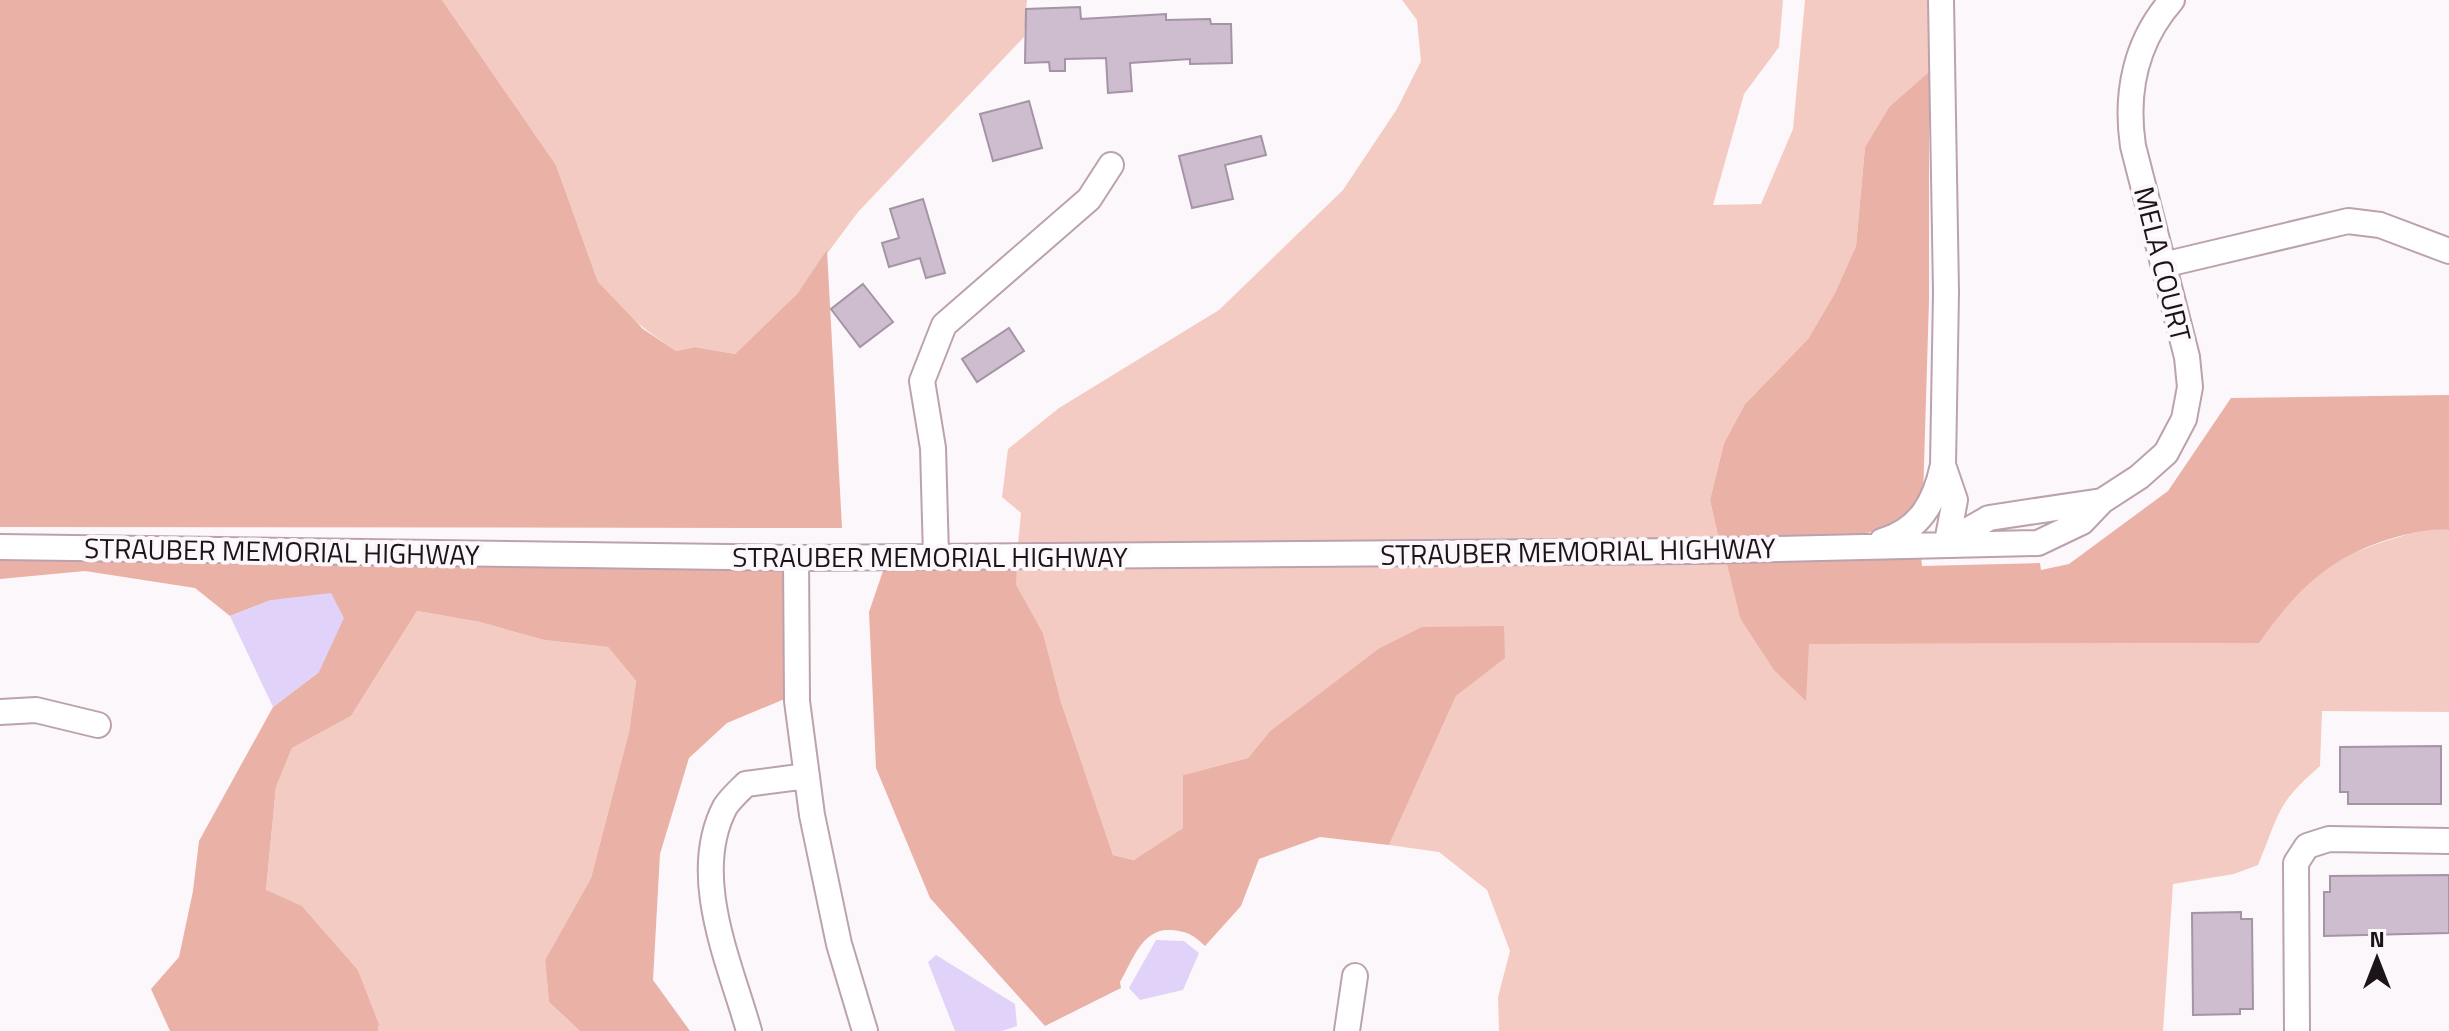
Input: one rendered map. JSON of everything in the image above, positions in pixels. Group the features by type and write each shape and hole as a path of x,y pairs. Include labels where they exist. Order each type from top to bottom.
{"street":[{"name":"STRAUBER MEMORIAL HIGHWAY","path":"1859,547 1892,538 1915,525 1932,502 1943,465 1946,292 1941,0"},
{"name":"MELA COURT","path":"1947,542 2021,544 2046,540 2082,522 2102,501 2155,465 2177,437 2184,419 2189,371 2133,146 2130,106 2141,51 2172,0"},
{"path":"936,556 933,448 922,381 944,325 1089,199 1111,165"},
{"path":"2163,265 2348,221 2380,225 2449,251"},
{"name":"STRAUBER MEMORIAL HIGHWAY","path":"0,547 796,558 1859,547 1947,542 1955,500 1943,465"},
{"path":"1955,500 1989,518"},
{"name":"MELA COURT","path":"1947,542 1989,518 2102,501"},
{"path":"2040,510 2046,540"},
{"path":"796,558 797,701 807,776 839,944 865,1031"},
{"path":"0,712 36,710 98,725"},
{"path":"749,1031 712,898 713,850 725,807 746,784 807,776"},
{"path":"2297,1031 2296,863 2307,846 2329,839 2449,841"},
{"path":"1347,1031 1355,976"}],"shaded area":[{"path":"0,0 442,0 556,165 598,282 643,329 676,351 695,347 735,354 797,294 827,250 842,528 0,527"},
{"path":"442,0 1027,0 1024,37 858,212 797,294 735,354 695,347 676,351 634,320 606,292 598,282 556,165"},
{"path":"1402,0 1783,0 1779,47 1744,94 1713,205 1761,204 1793,129 1805,0 1931,0 1933,69 1889,107 1865,147 1856,246 1835,293 1808,339 1745,404 1724,443 1710,500 1719,540 1018,544 1021,513 1002,497 1008,449 1059,408 1219,310 1343,190 1397,109 1421,61 1417,20"},
{"path":"1929,72 1929,300 1923,498 1907,516 1858,535 1829,539 1719,540 1710,500 1724,443 1745,404 1808,339 1835,293 1856,246 1865,147 1889,107"},
{"path":"2449,395 2449,530 2430,530 2376,543 2336,563 2303,589 2259,643 1809,644 1806,701 1774,670 1740,618 1726,561 1921,557 1922,566 2040,563 2041,570 2069,564 2168,491 2231,398"},
{"path":"2432,528 2449,530 2449,712 2322,711 2320,766 2286,801 2258,865 2234,874 2173,884 2163,1031 1499,1031 1498,997 1510,951 1487,890 1439,852 1389,845 1456,696 1504,658 1378,649 1270,731 1248,758 1183,775 1183,828 1135,860 1113,855 1061,702 1043,633 1015,585 1017,566 1726,561 1740,618 1808,644 2258,643 2296,595 2332,565 2375,545"},
{"path":"0,558 787,569 787,698 727,723 689,758 660,854 653,980 690,1031 580,1031 549,1002 545,960 591,878 629,732 636,681 608,647 544,640 480,622 417,611 351,716 292,748 276,787 266,890 302,906 358,970 379,1024 378,1031 170,1031 151,989 179,957 193,891 199,841 273,707 319,672 271,600 230,616 195,588 85,571 0,579"},
{"path":"1017,566 1016,585 1043,633 1061,702 1113,855 1134,860 1183,828 1183,775 1248,758 1270,731 1378,649 1422,627 1504,626 1505,658 1456,696 1389,845 1320,837 1259,859 1241,906 1205,946 1181,931 1153,934 1134,955 1120,982 1121,988 1045,1026 930,898 876,768 869,612 884,568"},
{"path":"331,593 344,618 319,672 273,707 230,616 271,600"},
{"path":"417,611 480,622 544,640 608,647 636,681 629,732 591,878 545,960 549,1002 580,1031 378,1031 379,1024 358,970 302,906 266,891 276,787 292,748 351,716"},
{"path":"1156,940 1184,941 1199,953 1183,990 1140,1000 1129,988"},
{"path":"936,955 1015,1004 1017,1026 1002,1031 955,1031 928,962"}],"building":[{"path":"1080,7 1081,19 1166,14 1166,20 1210,19 1211,24 1231,24 1232,63 1190,64 1190,59 1130,63 1132,91 1108,93 1106,58 1065,59 1065,71 1050,71 1049,62 1025,63 1026,9"},
{"path":"1029,101 1042,148 993,161 980,114"},
{"path":"1261,136 1266,155 1225,165 1233,199 1192,208 1179,156"},
{"path":"923,199 945,273 926,278 920,258 889,267 882,243 899,238 890,209"},
{"path":"863,284 893,322 860,347 831,309"},
{"path":"1009,328 1024,351 977,382 962,359"},
{"path":"2441,746 2441,804 2348,804 2348,792 2340,792 2340,747"},
{"path":"2449,875 2449,933 2324,936 2324,892 2330,892 2330,876"},
{"path":"2241,912 2241,919 2252,919 2253,1009 2240,1009 2240,1014 2193,1015 2192,913"}]}
